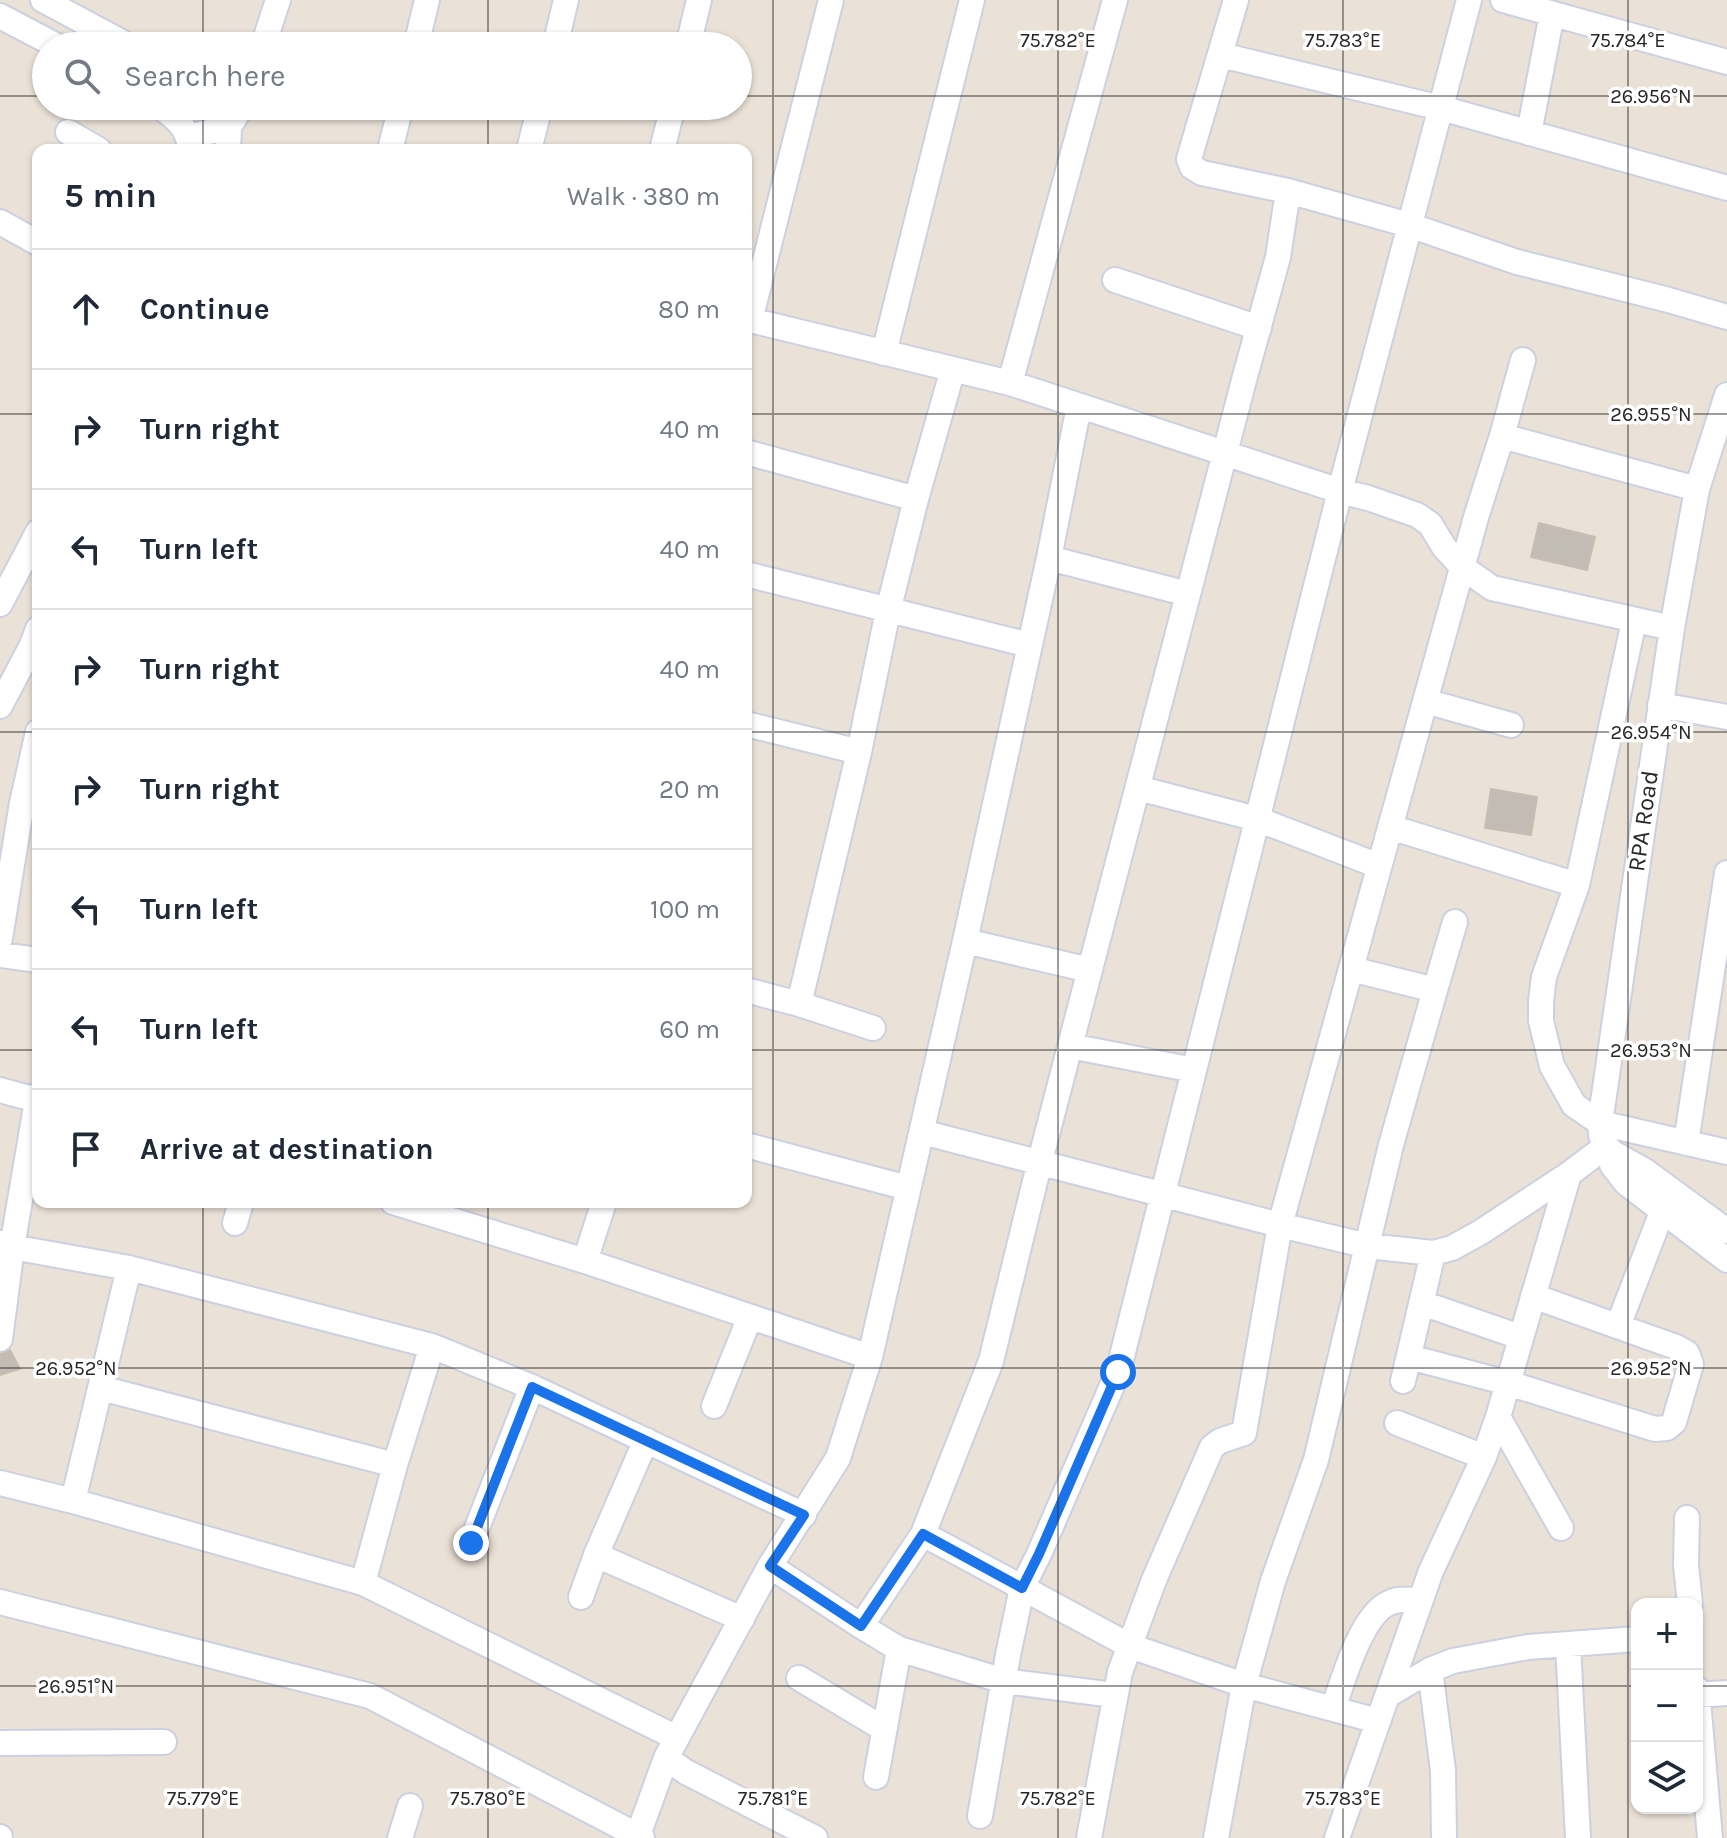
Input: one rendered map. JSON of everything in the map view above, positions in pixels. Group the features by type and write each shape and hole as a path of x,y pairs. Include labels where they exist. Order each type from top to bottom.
{"street":[{"path":"43,0 103,32"},
{"path":"268,32 278,0"},
{"path":"419,32 427,0"},
{"path":"558,32 566,0"},
{"path":"691,32 699,0"},
{"path":"752,304 831,0"},
{"path":"884,353 972,0"},
{"path":"1010,383 1115,0"},
{"path":"1236,0 1189,159 1192,167 1202,173 1288,191 1409,225 1517,262 1727,317"},
{"path":"980,1816 1022,1588 1118,1372 1340,491 1469,0"},
{"path":"1503,0 1727,62"},
{"path":"1529,133 1552,14"},
{"path":"0,16 32,33"},
{"path":"1221,55 1441,108 1727,188"},
{"path":"178,120 190,144 231,122"},
{"path":"392,144 398,120"},
{"path":"530,144 536,120"},
{"path":"664,144 670,120"},
{"path":"68,132 89,144"},
{"path":"861,1626 923,1534 991,1361 1040,1161 1278,257 1288,191"},
{"path":"0,222 32,240"},
{"path":"1115,280 1259,328"},
{"path":"752,320 1010,383 1368,498 1417,515 1430,524 1444,547 1462,567 1492,588 1672,628"},
{"path":"1089,1838 1114,1695 1154,1580 1212,1447 1244,1433 1280,1225 1462,567 1523,360"},
{"path":"799,1004 859,752 888,611 953,369"},
{"path":"0,1602 370,1696 639,1837 671,1748 770,1566 838,1458 870,1357 965,941 1079,406"},
{"name":"RPA Road","path":"1606,1141 1672,628 1697,489 1725,410"},
{"path":"1502,436 1697,489"},
{"path":"752,454 916,499"},
{"path":"0,604 32,543"},
{"path":"1049,558 1188,594"},
{"path":"752,576 1029,645"},
{"path":"1634,621 1577,885 1544,977 1541,1021 1552,1066 1574,1105 1606,1141 1727,1231"},
{"path":"0,706 32,643"},
{"path":"1425,701 1511,725"},
{"path":"1660,705 1727,717"},
{"path":"752,725 859,752"},
{"path":"0,938 20,802 32,755"},
{"path":"1138,788 1257,819 1379,866"},
{"path":"1390,827 1577,885"},
{"path":"1686,1143 1727,873"},
{"path":"1216,1838 1244,1685 1273,1581 1316,1460 1391,1145 1455,922"},
{"path":"965,941 1090,970"},
{"path":"0,955 32,959"},
{"path":"1351,969 1435,990"},
{"path":"752,992 873,1028"},
{"path":"1070,1046 1194,1070"},
{"path":"0,1090 32,1097"},
{"path":"0,1339 6,1245 32,1126"},
{"path":"922,1132 1368,1246 1433,1253 1452,1248 1481,1232 1569,1174 1606,1141 1686,1143 1727,1152"},
{"path":"1606,1141 1612,1165 1626,1183 1727,1260"},
{"path":"752,1147 908,1188"},
{"path":"1337,1838 1431,1571 1484,1457 1498,1417 1569,1174"},
{"path":"413,1208 585,1261 870,1357"},
{"path":"585,1261 602,1208"},
{"path":"1618,1326 1662,1212"},
{"path":"6,1245 129,1268 432,1346 532,1387 804,1515"},
{"path":"1403,1381 1433,1253"},
{"path":"73,1501 129,1268"},
{"path":"1409,1357 1508,1383 1655,1429 1667,1428 1674,1422 1691,1364 1687,1353 1533,1296"},
{"path":"1422,1303 1520,1337"},
{"path":"714,1406 750,1317"},
{"path":"363,1583 432,1346"},
{"path":"471,1543 532,1387"},
{"path":"101,1388 395,1465"},
{"path":"1498,1417 1561,1528"},
{"path":"1397,1423 1484,1457"},
{"path":"581,1597 646,1440"},
{"path":"0,1483 363,1583 671,1748 686,1772 815,1838"},
{"path":"1687,1518 1689,1598"},
{"path":"923,1534 1130,1646 1244,1685 1378,1721"},
{"path":"596,1555 742,1619"},
{"path":"770,1566 899,1649 1004,1681 1114,1695"},
{"path":"1333,1709 1361,1635 1373,1614 1401,1599 1421,1600"},
{"path":"1388,1695 1430,1670 1453,1661 1513,1650 1631,1639"},
{"path":"1568,1644 1578,1838"},
{"path":"876,1777 899,1649"},
{"path":"1430,1670 1443,1770 1444,1838"},
{"path":"799,1678 884,1729"},
{"path":"1703,1692 1727,1693"},
{"path":"0,1743 164,1742"},
{"path":"1701,1742 1710,1838"},
{"path":"400,1838 410,1806"}],"building":[{"path":"1539,523 1595,537 1587,570 1531,557"},
{"path":"1491,789 1537,797 1531,835 1485,828"},
{"path":"10,1350 20,1369 0,1375 0,1354"}],"route":[{"path":"471,1543 532,1387 804,1515 770,1566 861,1626 923,1534 1022,1588 1118,1372"}]}
